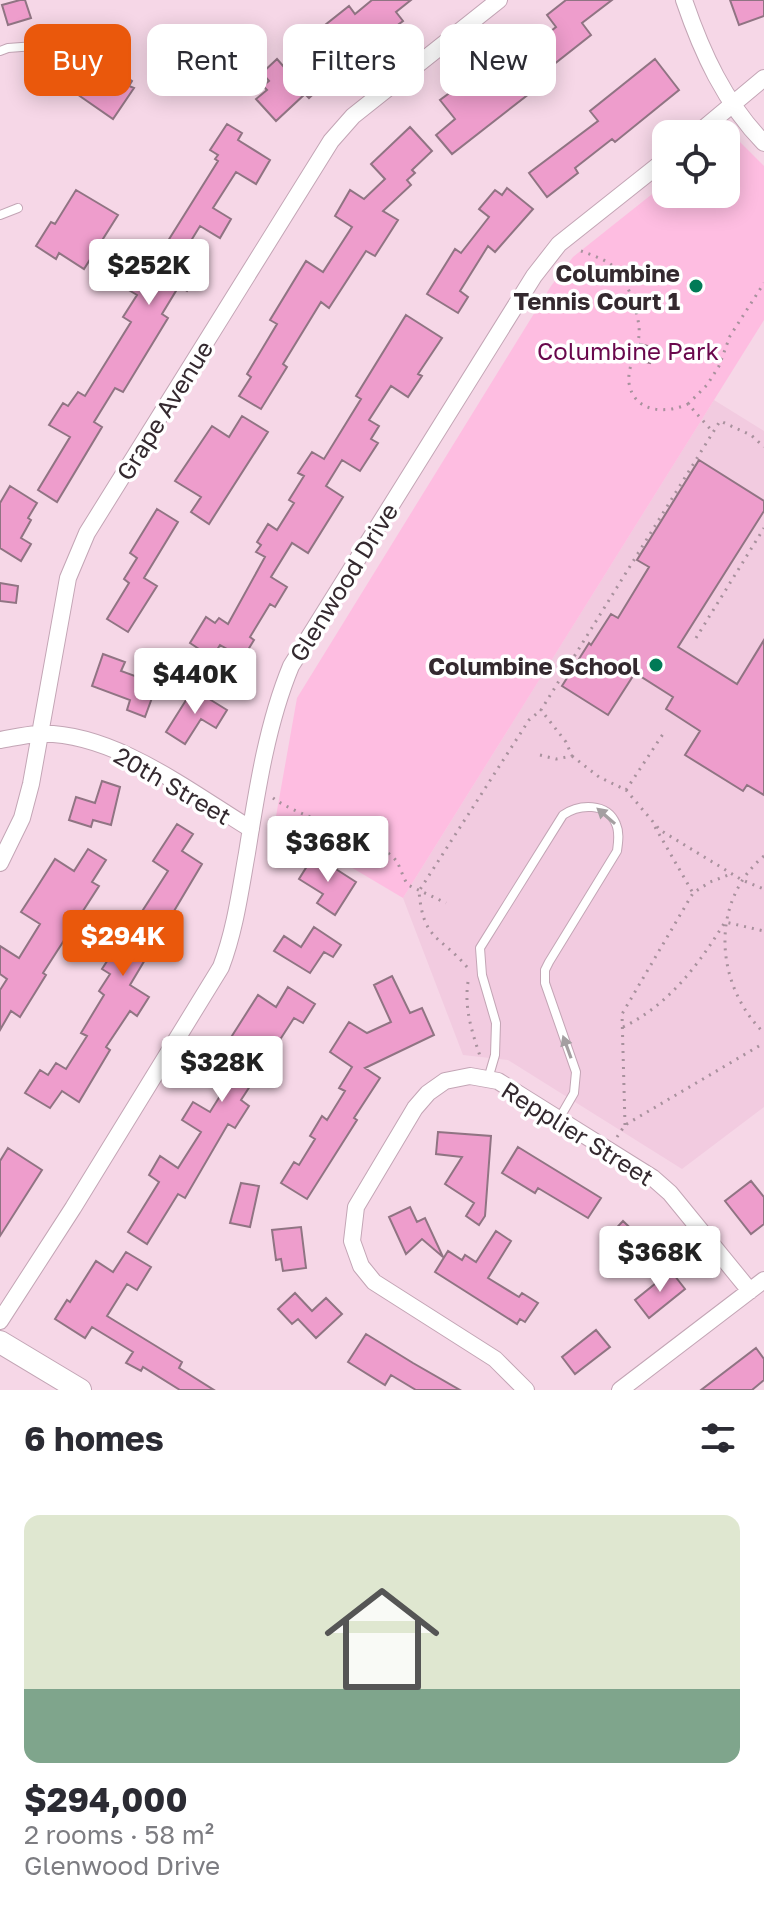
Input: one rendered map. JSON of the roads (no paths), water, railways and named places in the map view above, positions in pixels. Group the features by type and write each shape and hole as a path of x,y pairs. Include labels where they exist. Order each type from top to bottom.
{"street":[{"name":"Grape Avenue","path":"0,863 23,814 31,784 68,578 87,533 331,141 353,116 499,0"},
{"path":"684,0 712,71 733,105 764,143"},
{"path":"714,120 764,78"},
{"name":"Glenwood Drive","path":"0,1321 221,967 233,936 278,698 291,666 534,276 559,244 652,170"},
{"name":"20th Street","path":"0,740 38,734 65,736 103,746 139,761 251,829"},
{"name":"Repplier Street","path":"526,1390 495,1359 374,1282 361,1266 351,1234 356,1207 415,1108 428,1093 445,1081 470,1076 498,1081 653,1178 670,1193 750,1291"},
{"path":"620,1390 764,1280"},
{"path":"0,1342 80,1390"}],"lane":[{"path":"0,51 24,47"},
{"path":"0,215 18,208"},
{"path":"488,1079 495,1055 495,1015 482,975 480,948 563,815 581,806 602,810 616,823 619,837 617,851 544,975 576,1072 574,1093 559,1119"}],"place":[{"name":"Columbine Tennis Court 1","path":"696,286"},
{"name":"Columbine School","path":"656,665"}],"park label":[{"name":"Columbine Park","path":"628,350"}]}
